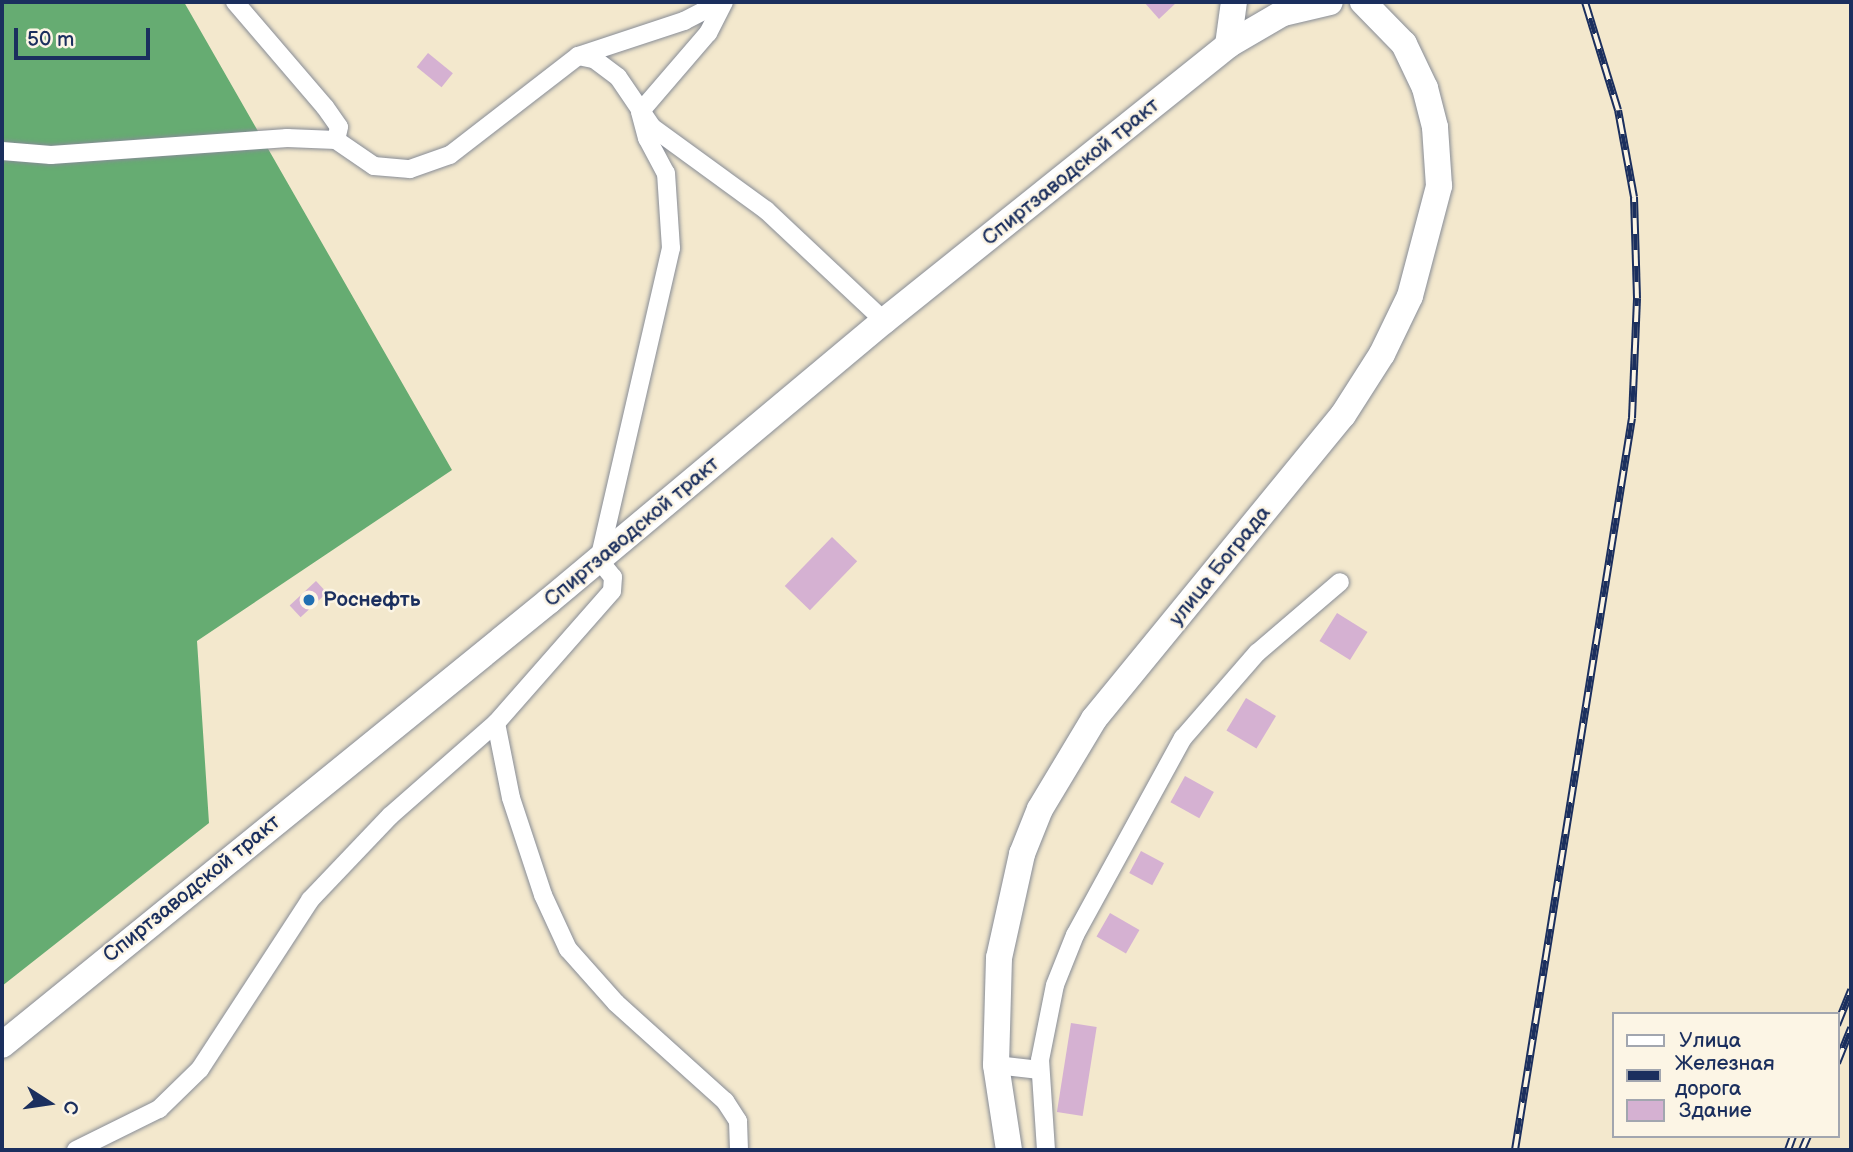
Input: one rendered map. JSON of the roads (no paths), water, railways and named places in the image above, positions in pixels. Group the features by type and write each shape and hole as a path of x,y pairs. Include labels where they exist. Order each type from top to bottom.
{"main road":[{"path":"1228,45 1234,2"},
{"name":"Спиртзаводской тракт","path":"2,1045 599,560 884,321 1228,45 1283,13 1330,2"},
{"name":"улица Бограда","path":"1009,1150 996,1065 999,958 1022,854 1040,809 1094,719 1343,415 1382,354 1410,296 1439,186 1435,127 1425,88 1404,44 1363,2"}],"street":[{"path":"235,2 325,107 339,127 336,140"},
{"path":"2,151 51,155 287,138 336,140 374,166 410,169 450,155 578,56 684,21 723,2"},
{"path":"640,112 708,33 723,2"},
{"path":"578,56 594,59 618,77 640,112 670,143 766,210 884,321"},
{"path":"76,1150 159,1109 200,1069 310,900 390,816 496,723 612,591 612,577 599,560 671,248 666,173 647,138 640,112"},
{"path":"1046,1150 1040,1070 1055,985 1074,935 1183,738 1222,688 1340,582"},
{"path":"496,723 511,798 543,895 568,949 616,1003 725,1101 738,1121 739,1150"},
{"path":"996,1065 1040,1070"}],"railway":[{"path":"1515,1150 1632,418 1637,298 1634,197 1618,110 1585,2"},
{"path":"1839,1020 1851,990"},
{"path":"1839,1058 1851,1028"},
{"path":"1788,1150 1792,1138"},
{"path":"1802,1150 1807,1138"}],"place":[{"name":"Роснефть","path":"309,600"}]}
